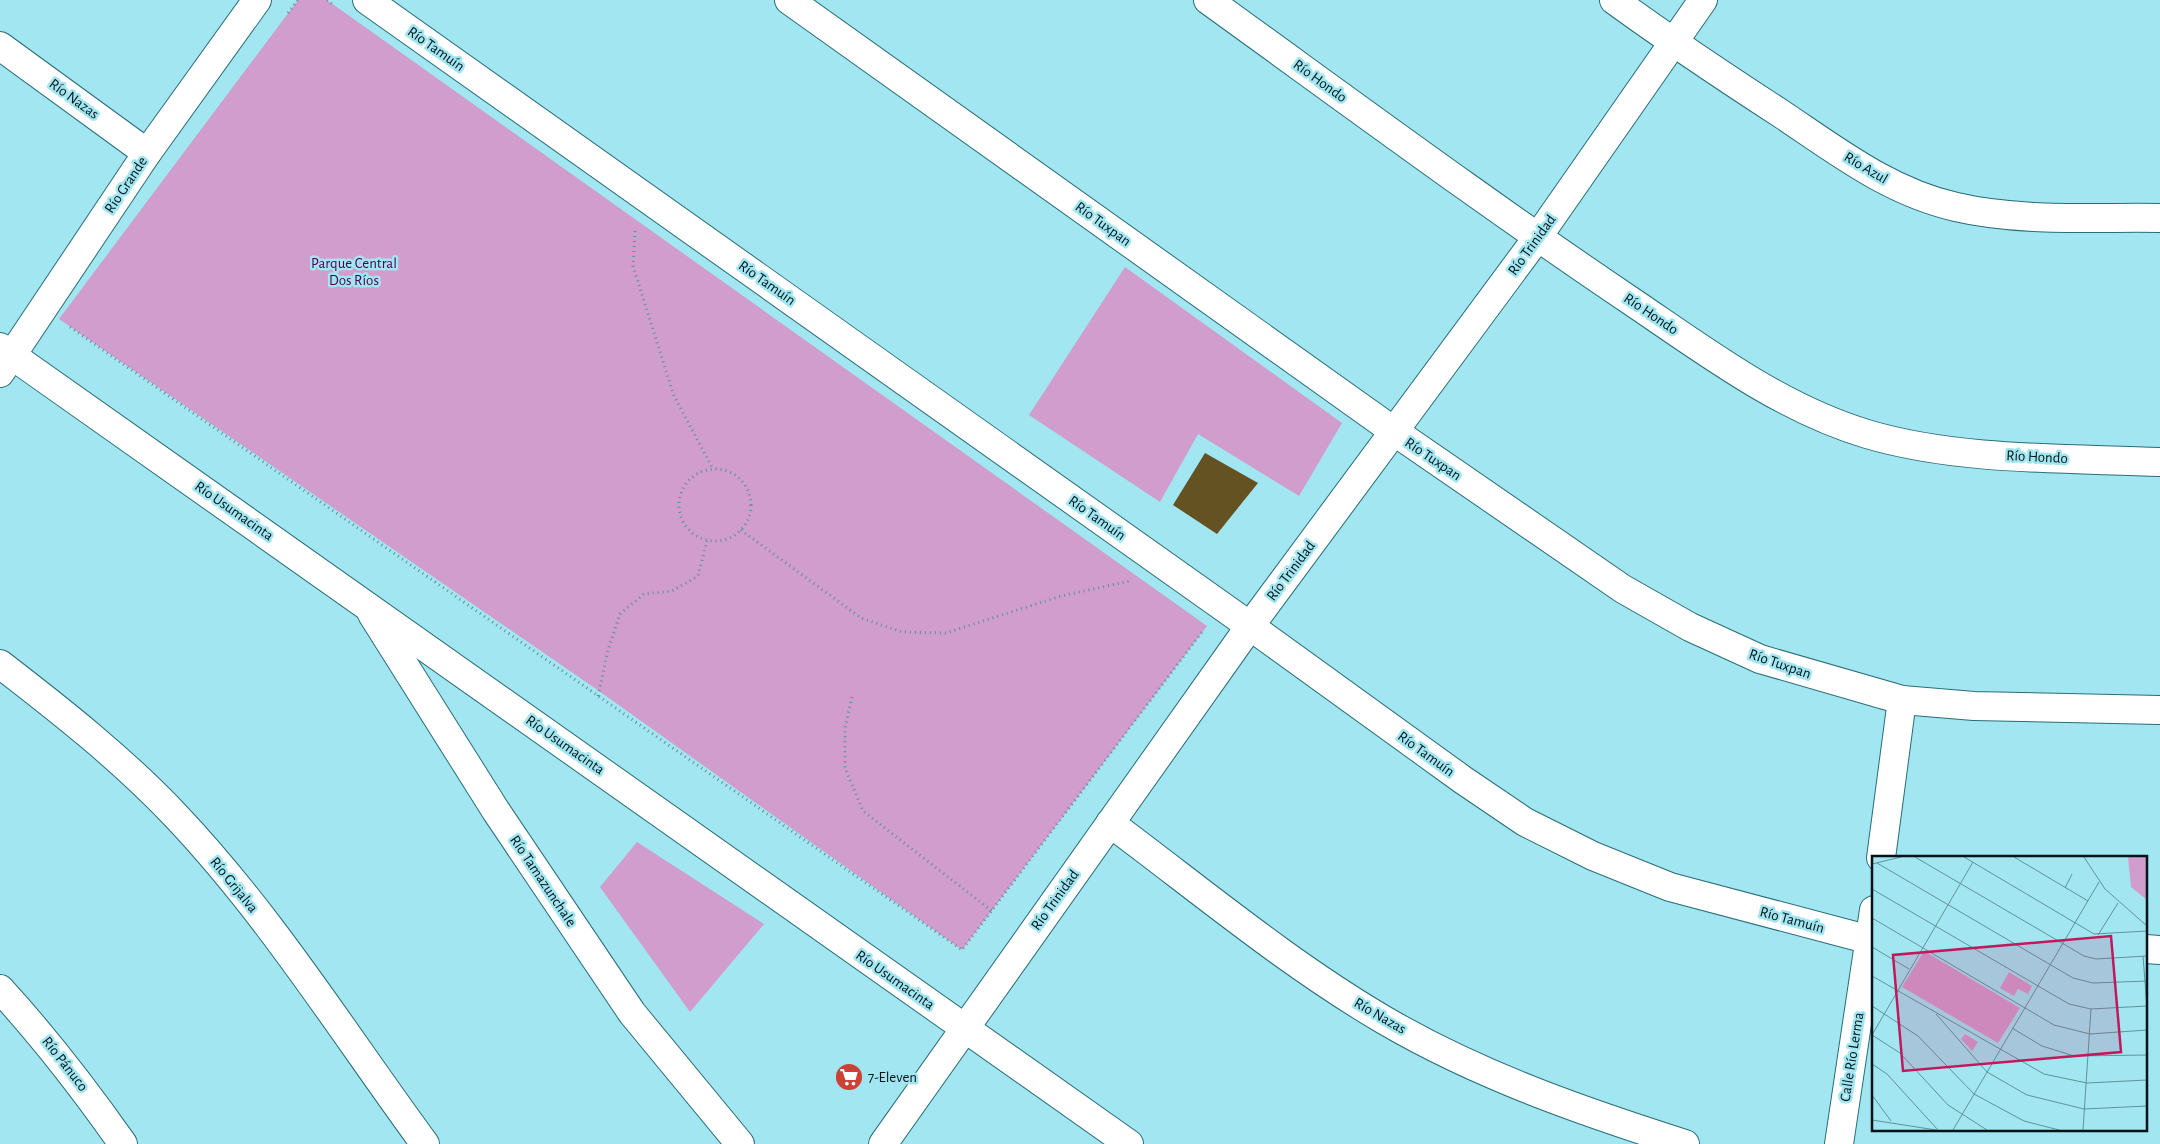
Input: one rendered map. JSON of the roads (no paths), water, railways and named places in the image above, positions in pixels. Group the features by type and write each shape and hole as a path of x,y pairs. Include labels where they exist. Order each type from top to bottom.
{"street":[{"name":"Río Grande","path":"4,359 147,153 257,0"},
{"name":"Río Tamuín","path":"367,0 1250,626 1463,780 1525,822 1593,856 1670,887 1872,941"},
{"name":"Río Tuxpan","path":"790,0 1395,432 1623,589 1690,627 1760,659 1902,700 1974,706 2160,710"},
{"name":"Río Hondo","path":"1208,0 1537,238 1748,380 1826,420 1868,435 1940,449 2013,456 2160,462"},
{"name":"Río Azul","path":"1614,0 1672,42 1875,176 1912,194 1956,207 1996,214 2160,218"},
{"name":"Río Trinidad","path":"883,1144 963,1028 1250,626 1537,238 1703,0"},
{"name":"Río Nazas","path":"0,46 147,153"},
{"name":"Río Usumacinta","path":"4,359 366,604 1128,1144"},
{"name":"Río Tamazunchale","path":"366,604 496,811 632,1013 740,1144"},
{"name":"Río Grijalva","path":"0,664 52,704 123,764 181,822 230,877 297,966 425,1144"},
{"path":"1881,856 1902,700"},
{"name":"Río Nazas","path":"1110,823 1312,975 1385,1021 1490,1074 1585,1112 1685,1144"},
{"name":"Calle Río Lerma","path":"1838,1144 1872,941"},
{"name":"Río Pánuco","path":"0,989 36,1028 124,1144"}],"place":[{"name":"7-Eleven","path":"849,1077"}],"park label":[{"name":"Parque Central Dos Ríos","path":"354,272"}]}
